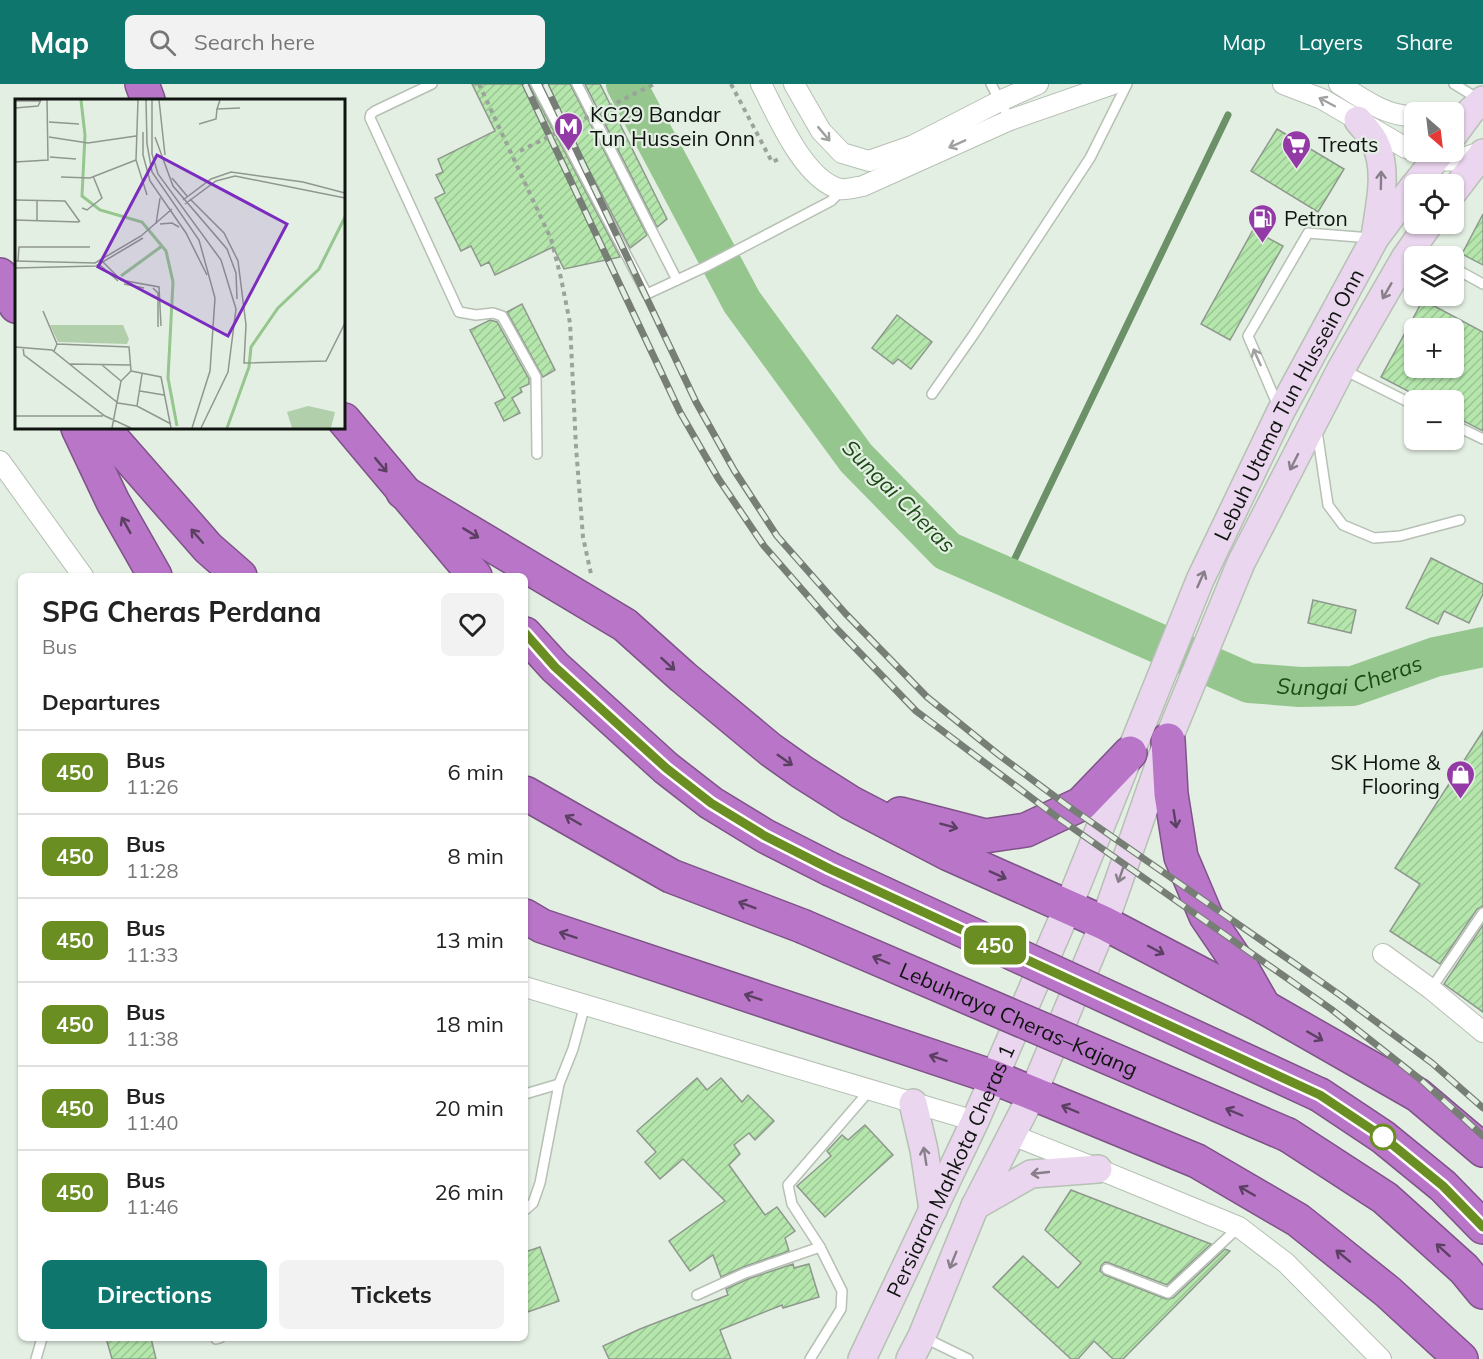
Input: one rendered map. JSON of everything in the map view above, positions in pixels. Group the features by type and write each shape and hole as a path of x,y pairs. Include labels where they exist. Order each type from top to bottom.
{"highway":[{"path":"142,84 148,99"},
{"path":"0,275 15,304"},
{"path":"345,421 472,573"},
{"path":"78,429 113,502 153,573"},
{"path":"104,429 208,548 237,573"},
{"path":"403,492 625,625 771,750 851,803 949,854 1104,922 1264,1007 1418,1095 1483,1150"},
{"path":"528,636 555,667 666,768 711,803 756,831 830,869 1320,1095 1383,1137 1443,1186 1483,1227"},
{"path":"1168,740 1171,794 1181,857 1206,916 1244,972 1264,1007"},
{"path":"851,803 985,836 1026,830 1081,804 1130,753"},
{"name":"Lebuhraya Cheras–Kajang","path":"528,795 671,876 802,926 1288,1135 1385,1198 1464,1269 1483,1292"},
{"path":"528,918 542,926 993,1077 1197,1161 1298,1220 1388,1292 1461,1359"}],"main road":[{"path":"1358,120 1375,142 1381,164 1382,186 1374,238"},
{"path":"1464,178 1483,152"},
{"name":"Lebuh Utama Tun Hussein Onn","path":"1159,681 1200,580 1281,411 1374,238 1404,199"},
{"name":"Lebuh Utama Tun Hussein Onn","path":"1190,686 1241,563 1341,369 1404,268"},
{"name":"Persiaran Mahkota Cheras 1","path":"862,1359 975,1121 1068,907 1159,681"},
{"name":"Persiaran Mahkota Cheras 1","path":"916,1348 975,1206 1033,1093 1104,922 1168,740 1190,686"},
{"path":"913,1103 924,1150 933,1210"},
{"path":"975,1206 1031,1173 1098,1169"}],"street":[{"path":"761,84 796,150 820,180 842,189 863,186 1010,120 1113,84"},
{"path":"794,84 828,139 842,153 869,161 912,146 995,93 1038,84"},
{"path":"1283,84 1322,99 1404,147"},
{"path":"1339,84 1375,106 1404,116"},
{"path":"1464,159 1483,152"},
{"path":"0,461 81,573"},
{"path":"1383,954 1431,989 1483,1032"},
{"path":"528,992 585,1005 975,1121"},
{"path":"1012,1135 1239,1227 1286,1263 1381,1359"}],"lane":[{"path":"432,84 375,111 370,118 459,312 476,315 493,313 502,316 531,365 536,376 537,454"},
{"path":"536,84 647,294 705,267 831,201 842,189"},
{"path":"576,84 677,280"},
{"path":"932,394 1090,158 1127,84"},
{"path":"1454,84 1472,106"},
{"path":"995,93 1010,120"},
{"path":"1281,411 1248,336 1308,233 1374,238"},
{"path":"1464,274 1483,284"},
{"path":"1341,369 1404,400"},
{"path":"1316,420 1329,505 1343,525 1374,538 1400,536 1460,520"},
{"path":"1464,430 1483,439"},
{"path":"1431,989 1483,913"},
{"path":"528,1207 533,1203 540,1183 559,1084 573,1049 585,1005"},
{"path":"528,1093 559,1084"},
{"path":"810,1359 841,1309 842,1291 820,1247 792,1204 788,1185 870,1090"},
{"path":"1107,1269 1168,1293 1239,1227"},
{"path":"697,1295 745,1273 820,1247"},
{"path":"36,1359 41,1341"},
{"path":"916,1348 968,1359"}],"path":[{"path":"479,84 551,239 561,278 570,323 583,537 599,610"},
{"path":"519,151 654,84"}],"building":[{"path":"472,84 529,84 620,257 564,269 553,247 495,275 489,262 481,266 471,246 461,251 435,198 445,193 436,175 443,172 438,159 495,131"},
{"path":"544,84 570,84 647,235 630,248"},
{"path":"585,84 600,84 667,219 657,227"},
{"name":"Treats","path":"1277,129 1344,169 1318,212 1251,171"},
{"path":"1483,214 1483,265 1464,255 1464,250"},
{"path":"1253,230 1283,246 1230,340 1201,324"},
{"path":"522,304 555,370 543,377 507,312"},
{"path":"1420,306 1434,306 1457,318 1413,318"},
{"path":"897,315 932,342 911,369 898,359 893,364 872,348"},
{"path":"490,320 497,322 529,379 529,384 520,388 522,392 512,398 520,413 504,421 495,403 505,398 470,330"},
{"path":"1464,322 1483,332 1483,431 1464,421 1464,390 1406,390 1381,377 1404,335 1404,378 1464,378"},
{"path":"1431,558 1483,584 1483,594 1469,623 1444,611 1438,624 1406,608"},
{"path":"1313,600 1356,610 1351,633 1308,623"},
{"name":"SK Home & Flooring","path":"1483,731 1483,906 1477,909 1440,964 1390,931 1420,884 1395,868"},
{"path":"1483,925 1483,1012 1444,984"},
{"path":"697,1078 707,1090 721,1078 742,1102 748,1095 774,1121 755,1140 749,1133 734,1145 740,1154 729,1165 765,1215 777,1207 795,1231 785,1238 789,1251 721,1277 713,1255 690,1271 669,1241 725,1201 683,1159 660,1179 645,1162 656,1152 637,1131"},
{"path":"865,1125 893,1155 825,1217 797,1186 831,1156 827,1151 842,1135 848,1140"},
{"path":"1071,1190 1211,1244 1167,1285 1109,1263 1105,1262 1101,1266 1100,1271 1105,1275 1166,1299 1173,1298 1225,1249 1230,1251 1123,1359 1113,1359 1094,1341 1078,1359 1071,1359 993,1287 1023,1256 1058,1288 1081,1263 1045,1230"},
{"path":"540,1247 559,1301 528,1312 528,1251"},
{"path":"793,1264 794,1268 809,1264 819,1297 783,1308 782,1305 720,1330 731,1359 609,1359 603,1346 728,1295 726,1289 748,1279"},
{"path":"107,1341 152,1341 156,1359 112,1359"}],"waterway":[{"name":"Sungai Cheras","path":"626,84 742,302 856,458 947,551 1249,683 1300,687 1353,686 1435,657 1483,647"},
{"path":"1006,577 1228,115"}],"railway":[{"path":"525,84 680,412 718,478 764,546 834,626 916,711 1057,817 1331,1009 1421,1080 1483,1136"},
{"path":"545,84 696,402 734,470 777,536 845,613 927,697 999,755 1065,804 1340,995 1432,1063 1483,1108"}],"bus line":[{"name":"450","path":"528,636 555,667 666,768 711,803 765,836 830,869 1320,1095 1383,1137 1443,1186 1483,1227"}],"place":[{"name":"KG29 Bandar Tun Hussein Onn","path":"569,152"},
{"name":"Treats","path":"1297,170"},
{"name":"Petron","path":"1263,244"},
{"name":"SK Home & Flooring","path":"1461,800"}]}
